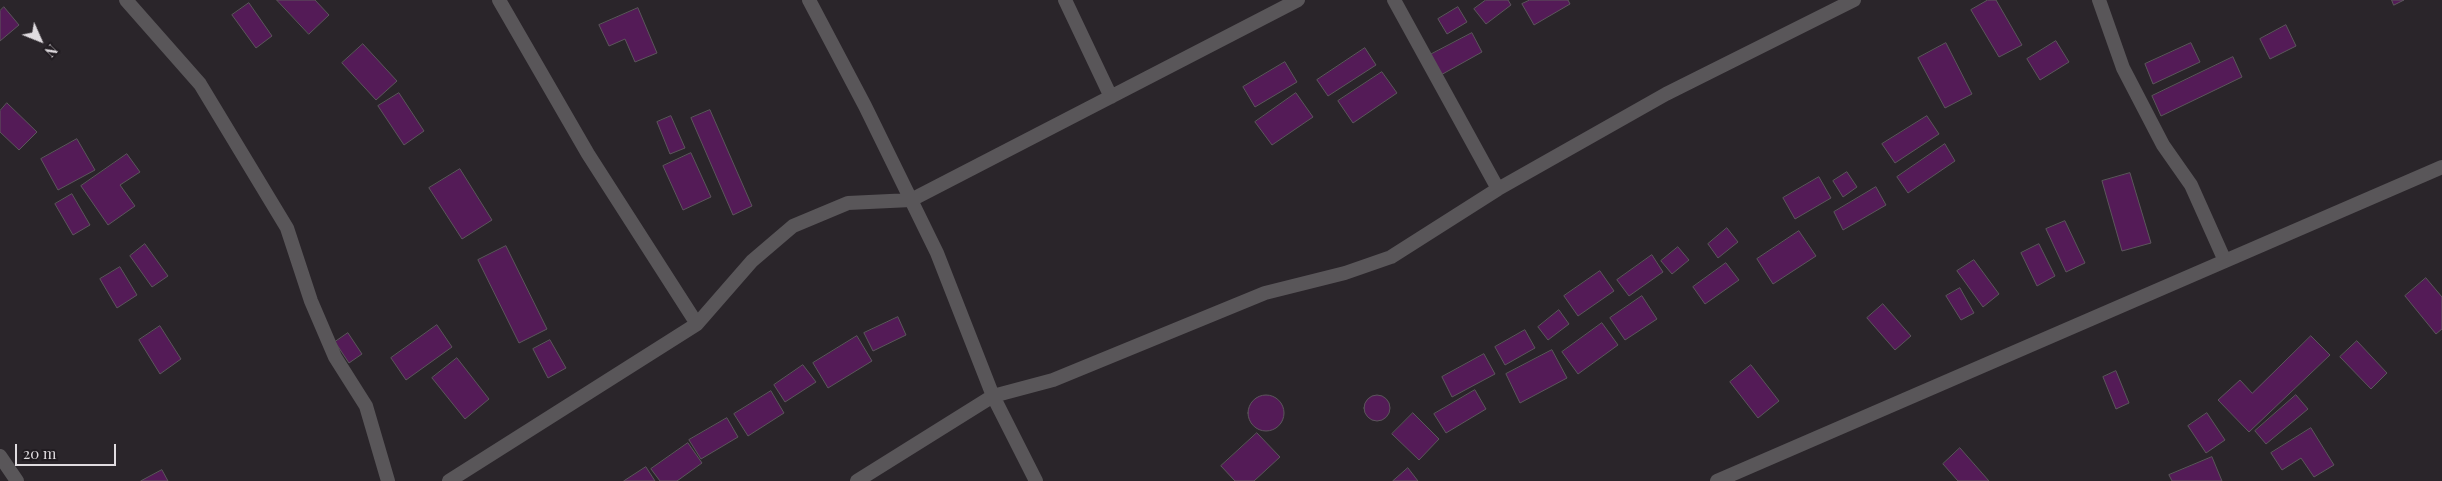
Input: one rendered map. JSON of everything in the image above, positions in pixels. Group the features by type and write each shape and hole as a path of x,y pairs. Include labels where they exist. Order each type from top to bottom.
{"street":[{"path":"126,0 200,84 287,228 312,301 335,357 366,406 388,481"},
{"path":"499,0 588,154 697,324"},
{"path":"809,0 865,106 937,253 993,396 1036,481"},
{"path":"1065,0 1111,97"},
{"path":"449,481 697,324 752,261 793,226 848,203 911,200 1298,0"},
{"path":"1394,0 1498,189"},
{"path":"857,481 993,396 1054,380 1265,293 1345,273 1391,257 1498,189 1666,94 1854,0"},
{"path":"2100,0 2123,68 2163,145 2191,185 2225,261"},
{"path":"1717,481 2442,167"},
{"path":"0,456 17,481"}],"building":[{"path":"277,0 315,0 329,15 309,34"},
{"path":"1486,0 1508,0 1511,5 1486,24 1474,9"},
{"path":"1530,0 1568,0 1570,4 1534,25 1522,4"},
{"path":"1988,0 1996,0 2022,45 1999,57 1971,10"},
{"path":"2392,0 2404,0 2394,5"},
{"path":"249,3 272,36 256,48 232,15"},
{"path":"4,7 19,25 0,41 0,11"},
{"path":"1458,7 1467,22 1447,34 1438,19"},
{"path":"638,8 657,53 635,62 625,39 609,46 599,25"},
{"path":"2286,25 2296,46 2270,59 2260,39"},
{"path":"1472,33 1482,52 1439,76 1428,56"},
{"path":"2056,41 2069,62 2040,80 2027,59"},
{"path":"1946,43 1972,94 1945,108 1918,58"},
{"path":"2191,43 2200,62 2153,84 2145,64"},
{"path":"363,44 397,81 376,100 342,63"},
{"path":"1365,48 1376,65 1328,96 1317,80"},
{"path":"2233,57 2242,77 2161,116 2152,96"},
{"path":"1285,62 1297,82 1255,107 1243,87"},
{"path":"1382,72 1397,93 1353,123 1338,101"},
{"path":"399,93 424,131 404,145 378,106"},
{"path":"1296,93 1313,117 1272,145 1255,122"},
{"path":"7,103 37,132 19,150 0,132 0,111"},
{"path":"710,110 752,206 733,215 691,118"},
{"path":"671,116 685,148 670,154 657,122"},
{"path":"1927,116 1939,134 1895,163 1882,144"},
{"path":"77,139 95,170 58,190 41,159"},
{"path":"1945,144 1955,161 1908,193 1897,177"},
{"path":"691,153 711,197 683,210 663,166"},
{"path":"127,154 140,172 120,185 135,206 108,225 81,186"},
{"path":"460,169 492,220 462,239 429,188"},
{"path":"1847,172 1857,187 1843,197 1833,181"},
{"path":"2130,173 2151,243 2122,251 2102,181"},
{"path":"1819,177 1831,198 1795,219 1783,198"},
{"path":"1876,187 1886,205 1843,230 1834,212"},
{"path":"72,194 90,225 73,235 55,204"},
{"path":"2065,221 2085,263 2066,272 2046,229"},
{"path":"1727,228 1738,242 1718,258 1708,244"},
{"path":"1799,231 1816,256 1773,284 1757,259"},
{"path":"145,244 168,276 152,287 130,256"},
{"path":"2039,244 2055,276 2037,286 2021,253"},
{"path":"506,246 547,329 519,343 478,260"},
{"path":"1678,247 1689,260 1672,274 1661,261"},
{"path":"1652,255 1663,272 1629,296 1617,280"},
{"path":"1974,260 1999,294 1983,307 1957,271"},
{"path":"1726,263 1739,280 1705,304 1693,287"},
{"path":"120,267 137,295 117,308 100,279"},
{"path":"1600,271 1614,291 1578,316 1564,296"},
{"path":"2426,278 2442,297 2442,329 2436,334 2405,296"},
{"path":"1960,288 1974,313 1961,320 1946,296"},
{"path":"1642,296 1657,319 1625,340 1610,318"},
{"path":"1883,304 1911,336 1895,350 1867,318"},
{"path":"1559,310 1569,324 1548,340 1538,327"},
{"path":"898,317 906,335 873,351 864,333"},
{"path":"1602,323 1618,345 1578,374 1562,352"},
{"path":"437,325 452,347 406,380 391,358"},
{"path":"160,326 181,359 160,374 139,340"},
{"path":"1525,330 1535,348 1505,365 1495,347"},
{"path":"348,333 362,354 349,363 335,342"},
{"path":"857,336 872,361 828,388 813,363"},
{"path":"2311,336 2330,355 2249,432 2218,400 2240,380 2252,393"},
{"path":"550,340 566,368 548,378 533,349"},
{"path":"2357,341 2387,373 2371,389 2340,357"},
{"path":"1552,350 1567,378 1520,403 1506,374"},
{"path":"1484,354 1495,374 1452,397 1442,377"},
{"path":"457,358 489,399 465,419 432,378"},
{"path":"803,365 816,382 785,402 774,385"},
{"path":"1751,365 1779,401 1758,418 1730,382"},
{"path":"2116,371 2129,403 2116,409 2103,377"},
{"path":"1475,390 1486,409 1446,433 1434,414"},
{"path":"771,391 784,413 748,436 734,414"},
{"path":"1266,395 1278,401 1284,413 1278,425 1266,431 1254,425 1248,413 1254,401"},
{"path":"1377,395 1386,399 1390,408 1386,417 1377,421 1368,417 1364,408 1368,399"},
{"path":"2296,395 2308,409 2266,444 2255,431"},
{"path":"1413,413 1439,439 1419,460 1392,434"},
{"path":"2207,413 2225,440 2206,453 2188,426"},
{"path":"727,418 738,437 701,459 689,440"},
{"path":"2311,428 2334,465 2314,477 2301,458 2282,470 2271,453"},
{"path":"1257,433 1280,457 1254,481 1235,481 1221,466"},
{"path":"688,443 702,463 677,481 660,481 651,469"},
{"path":"1960,448 1989,481 1958,481 1943,464"},
{"path":"2212,457 2222,481 2172,481 2169,475"},
{"path":"646,467 655,481 624,481"},
{"path":"1408,468 1418,481 1393,481"},
{"path":"162,470 168,481 141,481"}]}
